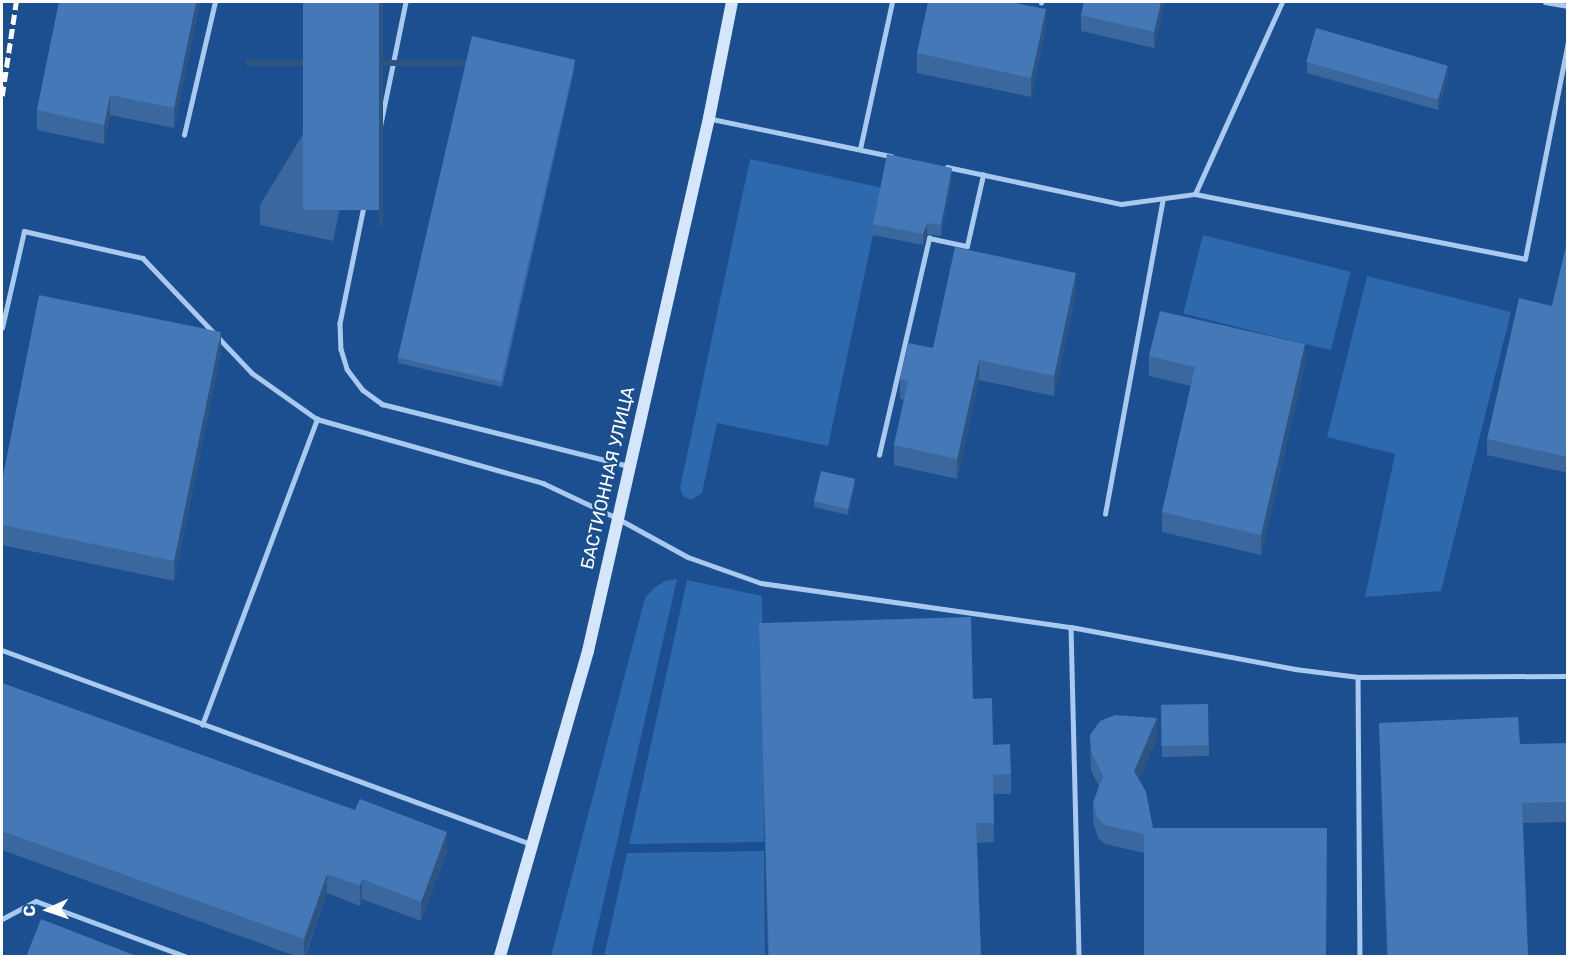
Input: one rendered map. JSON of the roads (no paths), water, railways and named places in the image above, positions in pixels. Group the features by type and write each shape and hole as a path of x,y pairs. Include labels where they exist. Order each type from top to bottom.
{"main road":[{"name":"БАСТИОННАЯ УЛИЦА","path":"500,957 588,651 709,118 732,2"}],"lane":[{"path":"184,135 215,2"},
{"path":"406,2 340,323 341,349 346,369 363,390 382,404 630,466"},
{"path":"860,150 892,2"},
{"path":"1195,194 1282,2"},
{"path":"1545,2 1568,6"},
{"path":"938,166 1121,204 1195,194 1525,259 1568,41"},
{"path":"709,118 894,156"},
{"path":"879,454 929,237 967,246 983,175"},
{"path":"1105,514 1163,199"},
{"path":"2,328 24,231 143,258 252,374 317,419 543,483 617,518 688,557 760,583 1071,627 1295,669 1359,677 1568,676"},
{"path":"202,724 317,419"},
{"path":"1071,627 1079,957"},
{"path":"2,650 534,844"},
{"path":"1359,677 1360,957"},
{"path":"2,919 36,901 185,957"}],"railway":[{"path":"2,96 16,2"}]}
